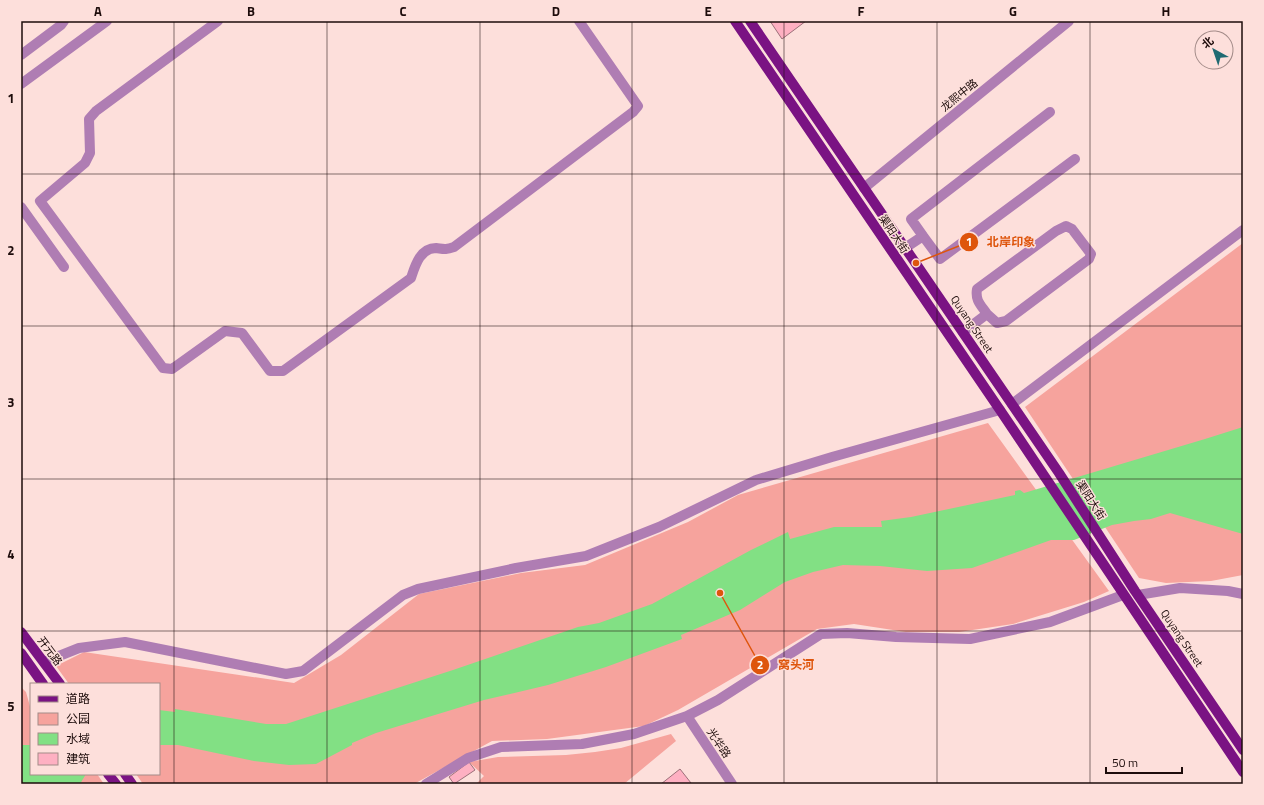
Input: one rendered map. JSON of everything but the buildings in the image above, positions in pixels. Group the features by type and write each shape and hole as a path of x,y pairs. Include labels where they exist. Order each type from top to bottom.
{"main road":[{"name":"渠阳大街","path":"735,21 1000,410 1046,481 1243,772"},
{"path":"750,21 864,188"},
{"name":"Quyang Street","path":"864,188 1059,474"},
{"name":"渠阳大街","path":"1059,474 1102,539"},
{"name":"Quyang Street","path":"1102,539 1243,750"},
{"name":"开元路","path":"21,632 59,683"},
{"path":"21,653 42,683"},
{"path":"109,775 116,784"},
{"path":"126,775 132,784"}],"street":[{"path":"21,55 61,25 64,21"},
{"path":"21,84 107,21"},
{"path":"218,21 96,111 89,119 90,153 85,163 40,201 163,368 172,369 225,331 236,331 242,333 270,371 283,371 411,278 416,262 424,252 434,248 445,250 454,247 633,112 638,106 579,21"},
{"name":"龙熙中路","path":"864,188 1069,21"},
{"path":"1050,112 911,219 940,259 1075,159"},
{"path":"21,207 64,267"},
{"path":"1066,226 1072,229 1091,254 1089,259 1006,321 997,323 986,314 978,302 976,296 977,290 1056,231 1066,226"},
{"path":"1012,404 1243,230"},
{"path":"905,248 923,236"},
{"path":"963,332 986,314"},
{"path":"44,662 79,648 125,642 286,674 303,671 403,595 418,588 516,568 586,556 659,527 756,480 1000,410"},
{"path":"1138,594 1180,588 1228,591 1243,594"},
{"path":"426,784 468,758 501,747 582,744 634,734 686,716 718,700 821,634 846,633 896,638 970,639 1050,622 1124,595"},
{"name":"光华路","path":"686,716 732,784"}],"green space":[{"path":"1243,243 1243,575 1211,581 1166,583 1139,578 1025,407"},
{"path":"988,423 1109,591 1084,602 1013,624 959,632 906,632 854,624 817,629 678,710 644,726 547,739 492,741 414,784 143,784 137,775 160,775 160,683 68,683 56,666 84,652 294,683 341,655 419,594 521,573 585,565 688,522 738,495"},
{"path":"21,687 26,692 30,706 30,775 98,775 104,784 21,784"},
{"path":"671,734 676,741 624,784 476,784 484,776 469,762 498,757 566,755 595,752 621,748"}],"water":[{"path":"1243,427 1243,534 1170,513 1151,519 1112,525 1074,540 1051,540 972,568 927,571 880,566 843,565 813,572 785,582 740,610 681,635 682,639 606,667 548,685 484,700 376,733 352,743 352,745 316,764 289,765 254,761 178,745 160,745 160,710 175,712 175,709 266,724 286,724 453,670 578,627 599,623 652,604 751,550 788,532 790,539 834,527 882,527 881,521 911,517 1015,495 1015,491 1020,490 1024,493"},
{"path":"21,745 30,745 30,775 85,775 80,784 21,784"}],"place":[{"name":"北岸印象","path":"916,263"},
{"name":"窝头河","path":"720,593"}]}
